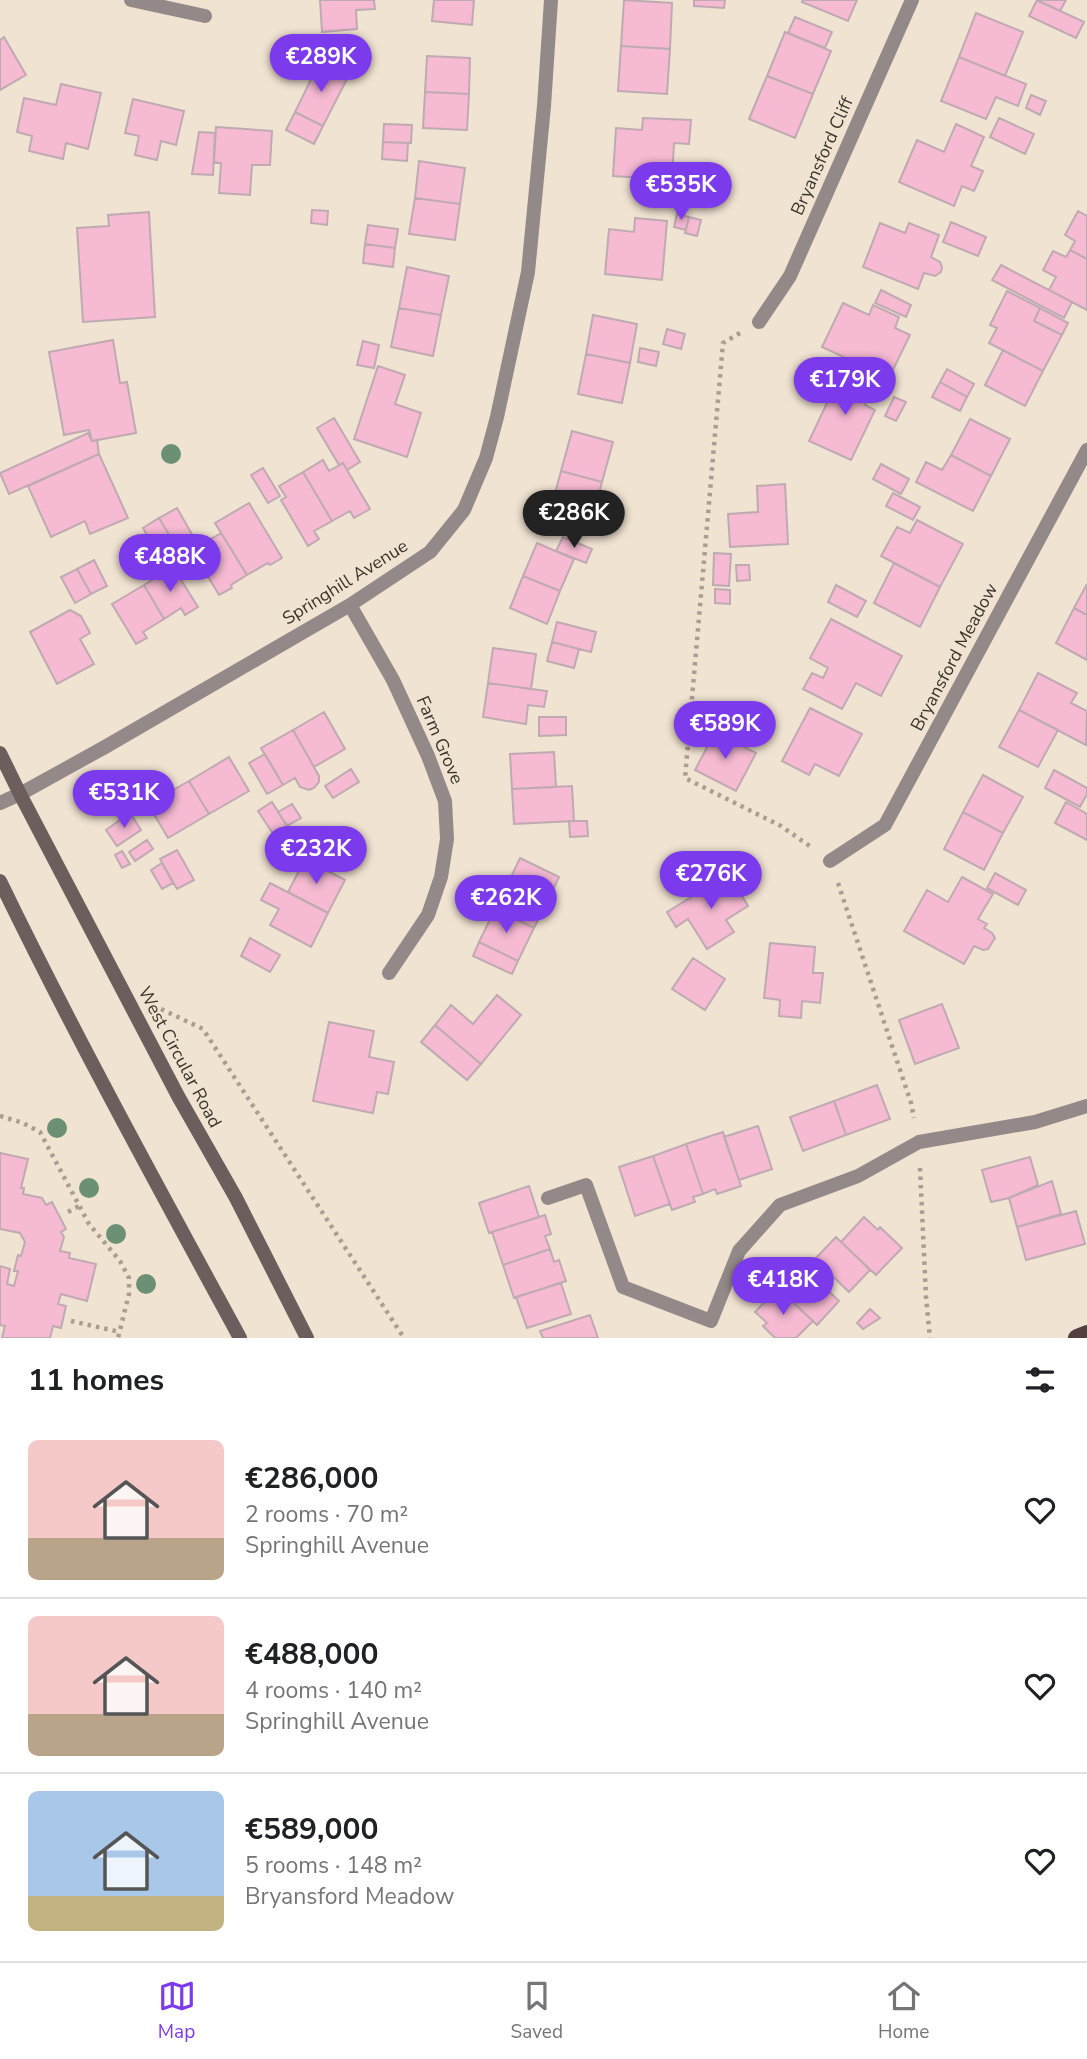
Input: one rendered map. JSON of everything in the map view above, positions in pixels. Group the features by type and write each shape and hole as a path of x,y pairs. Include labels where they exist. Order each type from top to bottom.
{"main road":[{"path":"1077,1338 1087,1334"}],"street":[{"path":"131,0 205,16"},
{"name":"Springhill Avenue","path":"0,803 350,605 430,552 464,510 486,458 528,272 551,0"},
{"name":"Bryansford Cliff","path":"759,322 790,276 912,0"},
{"name":"Bryansford Meadow","path":"830,861 885,825 1087,450"},
{"name":"Farm Grove","path":"350,605 393,680 428,756 445,801 447,839 441,877 428,915 389,973"},
{"name":"West Circular Road","path":"0,753 122,991 236,1198 307,1338"},
{"path":"0,881 124,1124 240,1338"},
{"path":"548,1198 586,1185 623,1287 711,1321 739,1251 780,1205 858,1176 919,1142 1035,1122 1087,1106"}],"path":[{"path":"759,322 723,343 685,778 781,826 830,861 911,1103 919,1142 930,1338"},
{"path":"122,991 203,1029 404,1338"},
{"path":"0,1116 40,1132 89,1224 120,1261 129,1278 129,1294 119,1335 71,1321"},
{"path":"68,1212 79,1205"}],"building":[{"path":"320,0 374,0 375,9 356,10 357,29 322,32"},
{"path":"434,0 474,0 472,25 432,21"},
{"path":"624,0 672,3 670,49 621,46"},
{"path":"694,0 725,0 724,8 694,6"},
{"path":"857,0 848,21 802,2"},
{"path":"1036,0 1066,0 1060,11"},
{"path":"1037,0 1084,22 1076,38 1029,16"},
{"path":"976,13 1023,32 1005,76 959,57"},
{"path":"795,17 832,32 825,48 788,33"},
{"path":"785,32 831,51 813,94 767,76"},
{"path":"4,37 26,75 0,90 0,40"},
{"path":"621,46 670,49 667,94 618,91"},
{"path":"427,56 470,58 469,94 425,92"},
{"path":"959,57 1026,84 1018,106 996,97 986,119 941,101"},
{"path":"319,63 348,77 323,126 295,112"},
{"path":"767,76 813,94 795,138 749,119"},
{"path":"61,84 101,93 88,149 66,143 63,159 29,151 32,136 17,132 24,98 56,105"},
{"path":"425,92 469,94 467,130 423,128"},
{"path":"1031,95 1046,101 1040,115 1026,108"},
{"path":"133,99 184,111 176,145 161,141 157,160 135,155 139,136 125,133"},
{"path":"295,112 323,126 314,144 286,130"},
{"path":"643,118 691,120 689,144 674,143 672,180 613,176 616,128 642,130"},
{"path":"999,118 1034,134 1025,154 990,137"},
{"path":"384,124 412,125 411,143 383,142"},
{"path":"956,124 984,137 971,166 983,171 974,191 962,186 954,206 899,182 917,140 944,152"},
{"path":"216,127 272,131 270,165 252,165 250,195 219,193 221,163 214,162"},
{"path":"199,132 215,133 213,175 192,174"},
{"path":"383,142 408,143 407,161 382,159"},
{"path":"419,161 465,168 460,204 415,198"},
{"path":"415,198 460,204 455,240 409,234"},
{"path":"312,210 328,211 327,225 311,223"},
{"path":"1078,211 1087,216 1087,259 1070,250 1075,241 1065,235"},
{"path":"149,212 155,317 83,322 77,228 109,226 108,215"},
{"path":"677,214 689,217 686,230 674,227"},
{"path":"689,217 701,220 697,236 685,233"},
{"path":"635,218 667,221 662,280 605,274 609,229 634,232"},
{"path":"951,222 986,237 978,256 943,242"},
{"path":"880,223 905,233 909,223 939,235 931,257 940,262 941,272 935,276 924,273 918,289 863,267"},
{"path":"368,225 398,229 395,248 365,244"},
{"path":"365,244 395,248 393,267 363,263"},
{"path":"1070,250 1087,259 1087,310 1049,290 1056,277 1043,270 1053,251 1066,257"},
{"path":"1001,265 1072,302 1064,318 992,280"},
{"path":"407,267 449,276 441,315 399,308"},
{"path":"881,290 911,305 906,317 875,303"},
{"path":"1007,291 1040,308 1034,321 1062,335 1043,371 989,343 997,328 990,325"},
{"path":"843,303 869,315 873,305 899,317 895,328 910,335 889,378 822,347"},
{"path":"399,308 441,315 433,356 391,347"},
{"path":"1040,308 1068,323 1062,335 1034,321"},
{"path":"593,315 637,324 630,363 586,354"},
{"path":"667,329 685,334 681,349 663,344"},
{"path":"113,340 120,383 127,382 136,433 92,441 89,430 64,435 49,352"},
{"path":"363,341 379,345 374,368 357,365"},
{"path":"640,348 659,352 656,366 638,362"},
{"path":"1003,350 1043,371 1025,406 985,385"},
{"path":"586,354 630,363 622,403 578,394"},
{"path":"378,366 405,375 395,404 421,413 407,457 354,439"},
{"path":"947,369 974,384 967,397 940,382"},
{"path":"842,371 874,386 865,405 875,410 851,460 809,441"},
{"path":"940,382 967,397 960,411 932,397"},
{"path":"894,397 906,402 896,421 885,416"},
{"path":"334,418 360,462 347,470 343,463 339,465 317,428"},
{"path":"970,419 1010,439 991,476 951,455"},
{"path":"572,431 613,442 602,482 561,471"},
{"path":"88,433 92,441 97,440 99,454 9,494 0,473"},
{"path":"99,454 128,518 90,534 85,521 51,537 28,486"},
{"path":"951,455 991,476 973,511 916,482 926,462 942,470"},
{"path":"323,460 329,471 343,463 370,509 354,518 350,511 332,521 303,472"},
{"path":"881,464 909,479 901,494 873,479"},
{"path":"263,468 280,496 268,503 251,475"},
{"path":"561,471 602,482 591,522 550,512"},
{"path":"303,472 332,521 314,531 319,539 308,546 281,500 286,497 279,486"},
{"path":"785,484 788,544 730,547 728,514 758,512 757,486"},
{"path":"893,493 920,507 913,520 886,506"},
{"path":"249,503 282,558 247,575 215,523"},
{"path":"177,508 194,538 177,548 159,518"},
{"path":"159,518 177,548 160,558 143,528"},
{"path":"917,520 963,544 940,587 881,556 897,527 910,533"},
{"path":"221,533 247,575 219,595 192,550"},
{"path":"563,537 592,549 586,563 556,551"},
{"path":"537,543 574,559 560,591 523,576"},
{"path":"714,553 731,554 729,586 713,585"},
{"path":"94,560 107,586 91,594 77,569"},
{"path":"894,563 940,587 920,627 874,603"},
{"path":"736,565 749,565 750,580 737,581"},
{"path":"173,567 198,607 185,615 181,608 164,619 144,585"},
{"path":"77,569 91,594 75,603 61,577"},
{"path":"523,576 560,591 547,624 510,608"},
{"path":"1087,584 1087,615 1074,608"},
{"path":"144,585 164,619 143,632 147,638 136,644 112,604"},
{"path":"836,585 866,601 857,617 828,602"},
{"path":"715,589 730,590 730,604 715,603"},
{"path":"1074,608 1087,615 1087,660 1056,643"},
{"path":"70,610 81,616 90,633 80,639 94,664 57,684 30,632"},
{"path":"831,619 902,656 881,696 856,683 842,709 803,689 812,673 823,678 828,668 810,658"},
{"path":"557,622 596,632 591,652 552,642"},
{"path":"552,642 579,649 574,668 547,661"},
{"path":"493,648 536,654 531,689 488,683"},
{"path":"1038,673 1077,693 1071,703 1087,711 1086,745 1019,710"},
{"path":"488,683 547,691 544,707 528,705 526,724 483,717"},
{"path":"810,708 862,734 839,776 815,764 809,775 782,761"},
{"path":"1019,710 1058,730 1038,767 999,747"},
{"path":"324,712 345,749 314,767 293,730"},
{"path":"539,717 566,717 566,735 539,736"},
{"path":"293,730 319,776 319,782 309,790 300,787 295,778 283,785 261,748"},
{"path":"715,732 756,753 736,791 695,770"},
{"path":"554,752 556,787 512,789 510,754"},
{"path":"265,754 283,785 267,794 249,763"},
{"path":"229,757 249,791 209,814 189,781"},
{"path":"351,769 359,782 333,798 325,786"},
{"path":"1054,770 1087,788 1080,807 1045,788"},
{"path":"983,775 1023,797 1003,833 963,812"},
{"path":"189,781 209,814 168,838 148,804"},
{"path":"572,786 574,821 514,824 512,789"},
{"path":"272,802 287,826 274,835 258,811"},
{"path":"1066,802 1087,814 1087,840 1055,823"},
{"path":"292,804 301,818 287,826 278,812"},
{"path":"963,812 1003,833 984,870 944,849"},
{"path":"130,813 141,830 117,846 106,830"},
{"path":"569,821 587,821 588,836 570,837"},
{"path":"321,827 349,841 332,873 305,859"},
{"path":"147,840 153,849 135,861 129,852"},
{"path":"177,850 194,880 177,889 160,859"},
{"path":"122,851 130,864 122,868 115,855"},
{"path":"520,858 559,877 550,896 511,877"},
{"path":"305,859 345,880 328,913 288,892"},
{"path":"162,863 173,883 162,889 151,870"},
{"path":"995,873 1026,890 1018,905 987,888"},
{"path":"729,874 748,906 726,920 734,932 707,949 688,919 676,927 667,912"},
{"path":"511,877 550,896 534,928 495,909"},
{"path":"962,877 993,894 978,919 987,924 984,928 995,938 988,949 974,946 964,964 904,931 927,890 948,902"},
{"path":"270,883 328,913 311,947 270,925 279,909 261,900"},
{"path":"495,909 534,928 518,961 479,942"},
{"path":"250,938 280,955 270,972 241,956"},
{"path":"479,942 518,961 512,974 473,956"},
{"path":"770,943 815,947 813,973 823,973 820,1003 802,1001 801,1018 779,1016 780,1000 764,998"},
{"path":"693,958 725,979 705,1010 672,989"},
{"path":"497,995 521,1015 481,1064 435,1025 451,1005 473,1024"},
{"path":"942,1004 959,1048 915,1064 899,1020"},
{"path":"329,1022 374,1031 369,1057 394,1062 388,1094 377,1092 373,1113 313,1101"},
{"path":"435,1025 481,1064 467,1080 421,1042"},
{"path":"877,1085 890,1119 846,1135 834,1101"},
{"path":"834,1101 846,1135 803,1151 790,1117"},
{"path":"758,1126 772,1169 739,1180 724,1137"},
{"path":"723,1132 741,1186 717,1194 715,1189 703,1194 686,1144"},
{"path":"686,1144 703,1194 693,1197 695,1202 672,1210 653,1156"},
{"path":"0,1153 28,1159 21,1188 24,1188 23,1194 42,1198 46,1205 52,1202 66,1229 61,1232 64,1237 60,1251 70,1253 69,1258 96,1264 87,1301 61,1294 58,1304 66,1306 61,1328 53,1326 50,1338 2,1338 5,1326 0,1325 0,1266 10,1269 7,1284 14,1286 18,1255 21,1256 25,1242 20,1233 0,1229"},
{"path":"653,1156 670,1204 635,1216 619,1167"},
{"path":"1030,1157 1038,1185 1009,1198 991,1202 982,1170"},
{"path":"1052,1181 1061,1214 1017,1227 1009,1198"},
{"path":"529,1186 539,1217 489,1233 479,1203"},
{"path":"1076,1211 1085,1244 1026,1260 1017,1227"},
{"path":"545,1215 551,1234 545,1236 550,1249 503,1265 492,1232"},
{"path":"864,1217 878,1230 880,1227 902,1248 876,1275 841,1242"},
{"path":"836,1237 870,1270 849,1292 815,1259"},
{"path":"550,1249 554,1262 559,1260 566,1281 514,1298 503,1265"},
{"path":"804,1267 839,1301 817,1325 781,1291"},
{"path":"561,1283 571,1314 527,1328 516,1297"},
{"path":"778,1288 813,1321 796,1338 775,1338 763,1326 767,1323 755,1312"},
{"path":"870,1309 880,1318 863,1329 857,1323"},
{"path":"590,1315 598,1338 543,1338 540,1331"}]}
